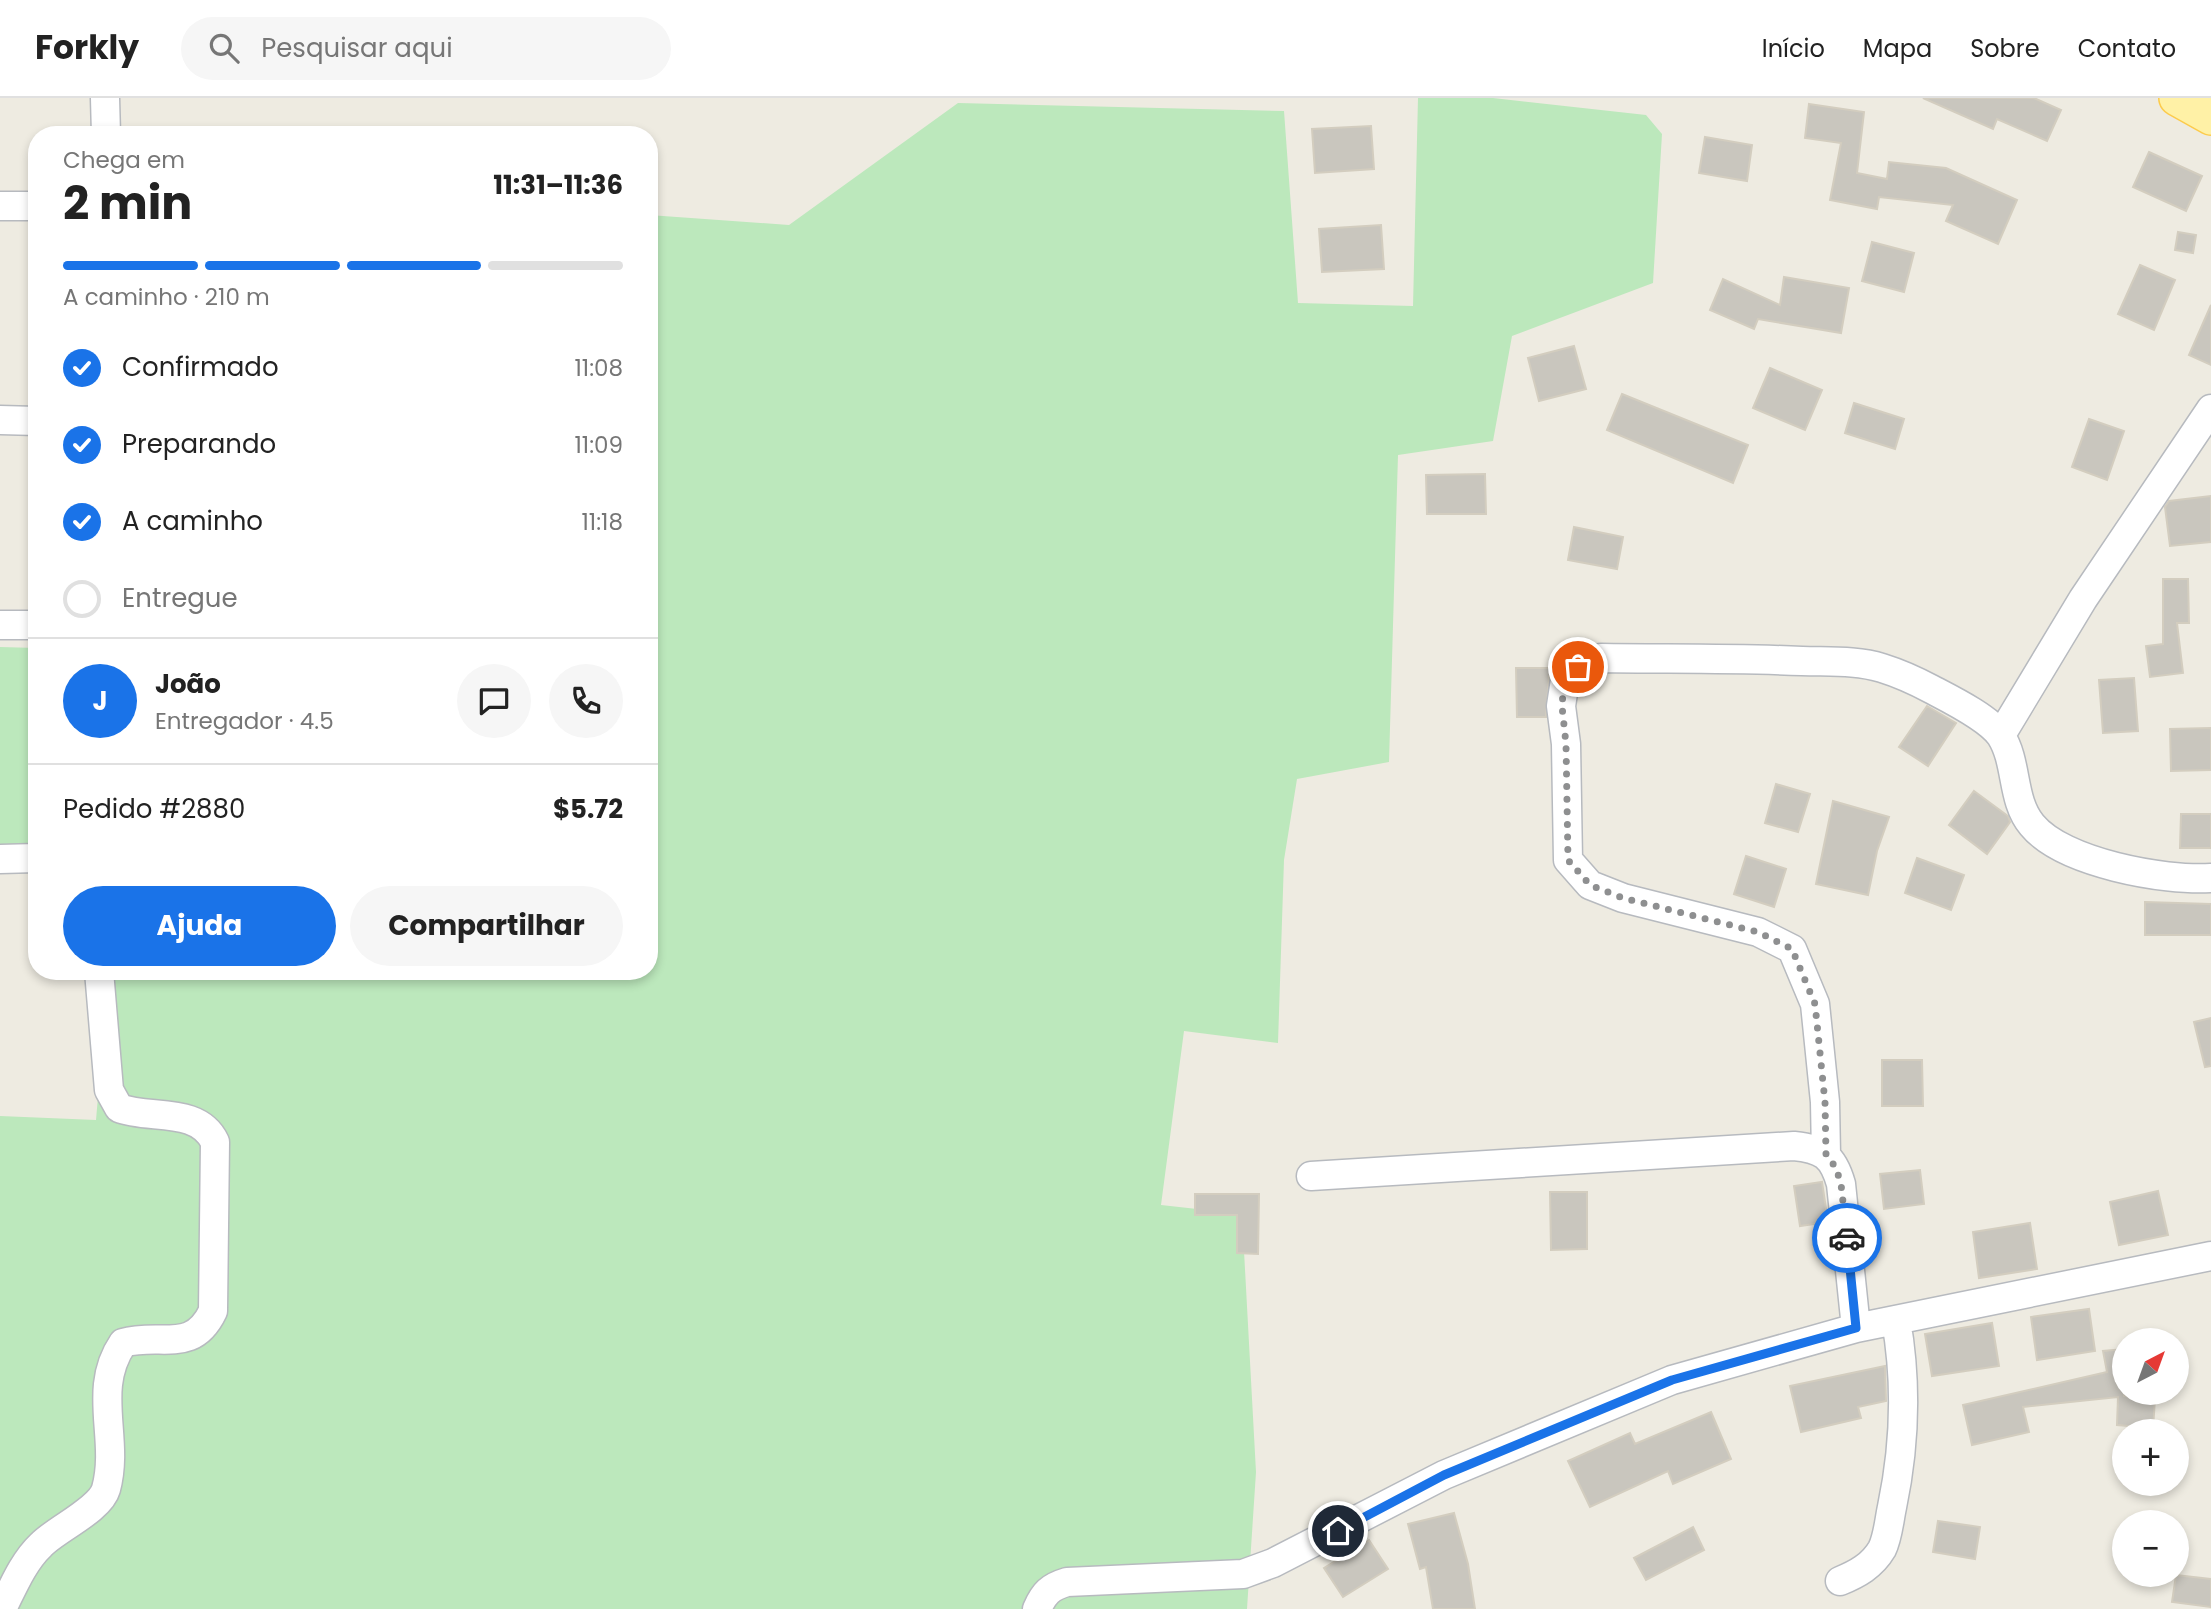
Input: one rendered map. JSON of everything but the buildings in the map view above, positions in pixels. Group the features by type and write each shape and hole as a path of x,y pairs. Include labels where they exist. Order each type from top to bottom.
{"main road":[{"path":"2177,98 2211,117"}],"street":[{"path":"105,98 106,126"},
{"path":"0,206 28,206"},
{"path":"2001,736 2090,588 2211,409"},
{"path":"0,420 28,421"},
{"path":"0,625 28,625"},
{"path":"1826,1154 1825,1102 1815,1004 1792,949 1758,932 1623,898 1590,885 1568,860 1566,744 1562,706 1564,680 1578,667 1601,659 1847,663 1880,668 1929,688 1984,720 2001,736 2010,759 2020,804 2031,825 2054,845 2088,859 2133,870 2211,878"},
{"path":"0,859 28,858"},
{"path":"2,1609 23,1568 41,1544 89,1509 105,1492 110,1446 108,1370 123,1343 194,1337 207,1325 213,1311 215,1142 211,1135 191,1119 141,1114 118,1108 109,1090 100,980"},
{"path":"1311,1177 1794,1146 1814,1148 1826,1154 1836,1168 1841,1184 1856,1328"},
{"path":"1037,1609 1044,1594 1055,1585 1067,1582 1243,1574 1273,1563 1444,1475 1672,1380 1856,1328 2211,1256"},
{"path":"1840,1581 1858,1574 1871,1564 1882,1548 1897,1484 1905,1401 1896,1320"}],"green space":[{"path":"1418,98 1493,98 1646,115 1662,134 1653,283 1512,336 1493,441 1398,455 1389,762 1297,779 1284,860 1278,1043 1184,1031 1161,1205 1242,1214 1256,1472 1247,1609 0,1609 0,1116 96,1120 108,980 658,980 658,216 789,225 958,103 1284,111 1298,303 1413,306"},
{"path":"0,647 28,648 28,863 0,861"}],"way so far":[{"path":"1578,667 1564,680 1562,706 1566,744 1568,860 1590,885 1623,898 1758,932 1792,949 1815,1004 1825,1102 1826,1154 1836,1168 1841,1184 1847,1238"}],"route":[{"path":"1338,1531 1444,1475 1672,1380 1856,1328 1847,1238"}]}
